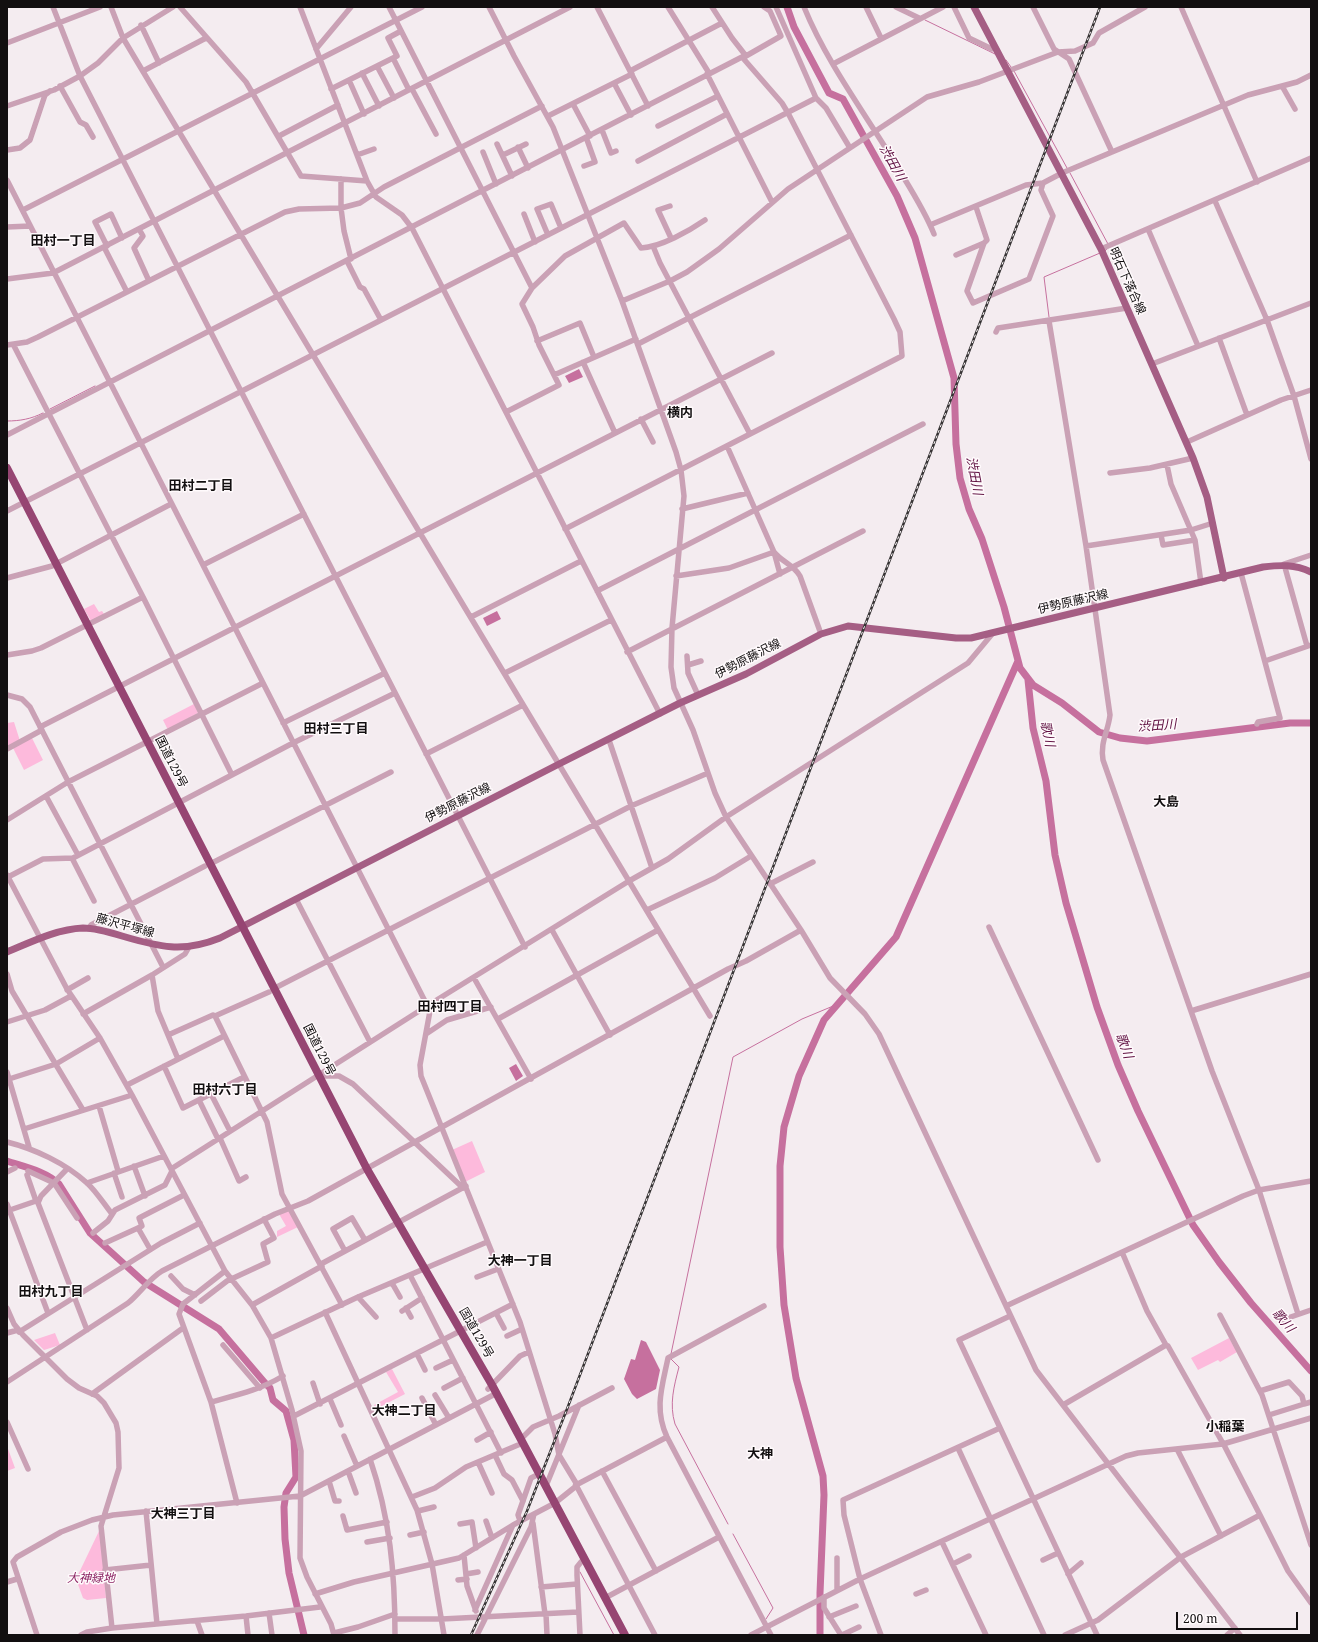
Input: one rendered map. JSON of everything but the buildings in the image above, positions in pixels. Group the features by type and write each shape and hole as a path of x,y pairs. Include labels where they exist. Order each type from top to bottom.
{"highway":[{"name":"国道129号","path":"7,468 54,565 364,1171 459,1332 546,1486 581,1562 619,1635"},
{"name":"国道129号","path":"7,478 23,503"},
{"name":"国道129号","path":"520,1442 535,1476 553,1504 624,1635"}],"main road":[{"name":"明石下落合線","path":"974,7 995,48 1011,70 1101,249 1152,364 1204,485 1224,578"},
{"name":"伊勢原藤沢線","path":"240,928 559,764 680,703 746,674 821,634 848,626 956,638 970,638 1284,564 1311,572"},
{"name":"藤沢平塚線","path":"7,952 58,932 89,928 105,931 151,945 172,948 189,947 209,943 240,928"}],"street":[{"path":"54,7 80,76 524,947"},
{"path":"7,43 100,7"},
{"path":"111,7 123,38 213,190 710,1016"},
{"path":"7,106 60,86 80,76 98,63 123,38 141,25 173,7"},
{"path":"180,7 246,82 302,176 367,181"},
{"path":"300,7 367,181 374,194 402,215 412,228 627,652 660,714"},
{"path":"316,49 351,7"},
{"path":"389,7 532,288"},
{"path":"23,210 422,7"},
{"path":"489,7 548,116 563,150 622,301 661,409 681,470 684,496 672,628 672,680 680,703 693,730 708,773 726,817 801,930 830,978 865,1014 879,1034 1036,1370 1240,1635"},
{"path":"7,279 53,273 570,7"},
{"path":"597,7 648,106"},
{"path":"668,7 708,74 772,202"},
{"path":"565,528 902,356 900,332 788,113 782,103 744,57 712,7"},
{"path":"7,434 412,228 708,74 744,57 781,36 770,12 764,7"},
{"path":"776,7 816,98 826,108 851,148"},
{"path":"804,7 833,64 875,132 934,234"},
{"path":"866,7 881,38"},
{"path":"896,7 919,18"},
{"path":"833,64 919,18 943,7"},
{"path":"954,7 969,38 992,49 995,48"},
{"path":"1032,7 1054,49 1065,54 1069,59 1112,152"},
{"path":"622,301 670,281 687,272 719,248 772,202 927,97 979,82 1058,52 1075,51 1093,44 1099,34 1145,7"},
{"path":"1181,7 1257,182"},
{"path":"548,116 614,83 722,23"},
{"path":"141,25 159,63"},
{"path":"331,89 397,56 388,38 401,31"},
{"path":"143,71 206,38"},
{"path":"392,58 436,134"},
{"path":"377,66 394,98"},
{"path":"362,73 379,106"},
{"path":"930,225 1026,185 1043,183 1062,173 1248,95 1297,82 1311,75"},
{"path":"349,80 364,114"},
{"path":"614,83 631,115"},
{"path":"60,86 80,122 86,125 93,137"},
{"path":"1282,86 1295,109"},
{"path":"7,150 20,148 30,140 45,95 50,90"},
{"path":"658,126 718,96"},
{"path":"7,511 816,98"},
{"path":"573,104 588,137 595,162 584,166"},
{"path":"279,136 338,105"},
{"path":"232,775 143,597 10,344 38,338 285,212 299,209 342,208 353,206 542,106"},
{"path":"638,161 727,114"},
{"path":"602,130 611,153 616,151"},
{"path":"497,144 512,176"},
{"path":"503,155 526,144"},
{"path":"518,148 528,168"},
{"path":"357,155 374,149"},
{"path":"483,152 496,184"},
{"path":"1101,249 1215,201 1311,158"},
{"path":"7,180 76,319 430,1011 420,1065 421,1076 513,1304 550,1420 559,1455 571,1474 655,1635"},
{"path":"341,180 344,231 349,260 360,287 364,289 381,320"},
{"path":"976,207 987,240 984,243 967,291 972,303 1029,279 1053,216 1041,190 1043,183"},
{"path":"1215,201 1267,320 1294,396 1309,444 1311,459"},
{"path":"548,235 538,210 551,204 561,228"},
{"path":"670,206 658,210 671,238"},
{"path":"122,238 110,214 95,222 128,292"},
{"path":"524,214 535,242"},
{"path":"506,412 560,385 537,341 522,304 532,288 565,256 624,223 641,248 653,246 688,231 705,220"},
{"path":"7,228 30,226"},
{"path":"139,229 143,236 134,248 149,281"},
{"path":"1148,229 1198,346"},
{"path":"554,375 594,357 637,342 690,318 851,235"},
{"path":"956,255 984,243"},
{"path":"653,246 660,263 750,434"},
{"path":"1152,364 1311,303"},
{"path":"996,332 998,328 1127,308"},
{"path":"1049,321 1086,546 1110,715 1109,727 1102,742 1103,760 1191,1011 1229,1115 1259,1190 1298,1314"},
{"path":"537,341 580,323 594,357"},
{"path":"1219,338 1247,415"},
{"path":"7,749 41,728 117,687 772,353"},
{"path":"583,362 615,433"},
{"path":"1186,442 1247,415 1311,390"},
{"path":"641,420 653,442"},
{"path":"597,591 923,424"},
{"path":"727,446 774,552 780,574"},
{"path":"1110,473 1166,465 1193,458"},
{"path":"1166,465 1171,484 1195,540 1200,583"},
{"path":"682,509 748,492"},
{"path":"7,578 54,565 171,504"},
{"path":"203,565 304,514"},
{"path":"1086,546 1191,530 1213,523"},
{"path":"627,652 863,531"},
{"path":"1161,534 1163,545 1195,540"},
{"path":"774,552 800,576 821,634"},
{"path":"676,576 729,568 774,552"},
{"path":"1265,661 1309,646 1284,564 1311,556"},
{"path":"471,617 581,560"},
{"path":"1241,573 1280,718 1258,722 1257,724"},
{"path":"7,655 32,651 143,597"},
{"path":"504,673 611,620"},
{"path":"93,1233 108,1221 115,1210 165,1185 172,1170 219,1138 427,1006 629,881 668,859 726,817 968,663 993,632"},
{"path":"687,656 688,673 698,695"},
{"path":"688,665 701,661"},
{"path":"283,723 385,673"},
{"path":"7,820 68,782 263,683"},
{"path":"395,693 293,743 72,858 43,859 8,879 67,990 100,1038 132,1094 225,1271 252,1305 271,1338 294,1416 301,1450 300,1558 320,1607 334,1634 395,1616 442,1619 578,1612"},
{"path":"7,695 22,699 30,707 163,968"},
{"path":"426,754 523,704"},
{"path":"608,740 652,868"},
{"path":"89,928 91,925 130,904 391,772"},
{"path":"168,1035 215,1016 271,990 631,806 708,773"},
{"path":"46,796 78,855"},
{"path":"646,910 715,878 751,856"},
{"path":"72,858 94,901"},
{"path":"770,884 813,862"},
{"path":"296,899 370,1042"},
{"path":"989,926 1098,1160"},
{"path":"552,930 610,1035"},
{"path":"498,1019 658,930"},
{"path":"7,1382 128,1303 162,1271 264,1219 308,1201 801,930"},
{"path":"83,1014 152,975 185,954 189,947"},
{"path":"7,974 12,990 83,1110"},
{"path":"1191,1011 1311,974"},
{"path":"152,975 158,1011 178,1059"},
{"path":"67,990 88,978"},
{"path":"474,978 531,1079"},
{"path":"7,1022 45,1010 71,996"},
{"path":"426,1034 447,1020 491,1007"},
{"path":"215,1016 262,1111 269,1129 279,1186 342,1305"},
{"path":"127,1085 224,1036"},
{"path":"9,1079 56,1064 100,1038"},
{"path":"164,1066 183,1108 244,1077"},
{"path":"7,1072 9,1088 24,1128 29,1147"},
{"path":"316,1077 339,1076 350,1081 465,1187"},
{"path":"24,1128 99,1106 132,1094"},
{"path":"211,1094 230,1131"},
{"path":"199,1100 239,1181 246,1176"},
{"path":"99,1106 122,1197"},
{"path":"7,1142 29,1147 67,1169 87,1183 112,1214"},
{"path":"87,1183 164,1156"},
{"path":"134,1166 144,1196"},
{"path":"7,1172 15,1168"},
{"path":"8,1211 37,1200 59,1179 67,1169"},
{"path":"78,1218 54,1183 27,1173 46,1227 87,1330"},
{"path":"1006,1306 1259,1190 1311,1181"},
{"path":"252,1305 345,1251 465,1187"},
{"path":"105,1243 142,1226 139,1218 184,1195"},
{"path":"7,1204 8,1211 48,1313"},
{"path":"345,1251 333,1229 352,1218 365,1240"},
{"path":"201,1301 232,1279 268,1262 263,1244 274,1238 264,1219"},
{"path":"7,1333 19,1331 150,1249 200,1223"},
{"path":"138,1228 150,1249"},
{"path":"271,1338 358,1297 487,1242"},
{"path":"1122,1252 1147,1311 1223,1444 1288,1570 1311,1603"},
{"path":"477,1277 498,1269"},
{"path":"225,1271 195,1294 180,1309 179,1318 211,1402 237,1503"},
{"path":"410,1275 491,1432 504,1474 512,1480 523,1501"},
{"path":"171,1276 183,1289 195,1294"},
{"path":"392,1283 400,1297"},
{"path":"358,1297 376,1317"},
{"path":"411,1317 404,1310 422,1298"},
{"path":"294,1416 444,1341 513,1304"},
{"path":"764,1306 668,1358 659,1408 661,1424 667,1437 771,1635"},
{"path":"7,1308 19,1331 72,1383 92,1394 104,1403 116,1423 118,1432 119,1468 100,1527 112,1628"},
{"path":"1282,1320 1311,1310"},
{"path":"325,1312 418,1511 437,1581 444,1635"},
{"path":"496,1313 504,1328"},
{"path":"1220,1315 1260,1391 1274,1429 1311,1545"},
{"path":"1010,1316 959,1340 1097,1635"},
{"path":"92,1394 183,1328"},
{"path":"507,1336 522,1329"},
{"path":"223,1345 260,1388"},
{"path":"1063,1404 1166,1345"},
{"path":"37,1635 13,1566 14,1559 61,1532 102,1517 146,1511 300,1496 476,1404 492,1391 520,1356 529,1352"},
{"path":"417,1354 425,1370"},
{"path":"436,1368 453,1360"},
{"path":"211,1402 260,1388 283,1376"},
{"path":"444,1388 463,1378"},
{"path":"1260,1391 1289,1382 1302,1396 1304,1404"},
{"path":"313,1383 320,1404"},
{"path":"412,1497 435,1488 456,1473 498,1454 520,1442 533,1427 550,1420 612,1388"},
{"path":"435,1394 449,1418"},
{"path":"422,1398 428,1414 436,1425"},
{"path":"330,1399 340,1425"},
{"path":"1269,1415 1286,1408 1311,1402"},
{"path":"546,1486 579,1405"},
{"path":"751,1635 860,1579 1109,1464 1138,1453 1223,1444 1311,1418"},
{"path":"7,1422 28,1469"},
{"path":"881,1635 860,1579 844,1515 843,1500 1000,1428"},
{"path":"477,1440 491,1432"},
{"path":"344,1436 357,1466"},
{"path":"315,1594 354,1582 461,1557 513,1525 553,1504 576,1485 667,1437"},
{"path":"958,1448 1044,1635"},
{"path":"1177,1449 1221,1536"},
{"path":"370,1460 390,1538 394,1573 395,1635"},
{"path":"478,1462 485,1473 489,1491"},
{"path":"348,1471 356,1493"},
{"path":"602,1471 656,1571"},
{"path":"520,1521 518,1515 531,1478 535,1476"},
{"path":"329,1482 335,1501"},
{"path":"418,1511 434,1507"},
{"path":"146,1511 157,1624"},
{"path":"534,1514 533,1521 541,1587 546,1614 547,1635"},
{"path":"1066,1635 1091,1623 1181,1557 1260,1515"},
{"path":"343,1519 347,1530 365,1524 387,1522"},
{"path":"486,1521 492,1538"},
{"path":"485,1635 483,1631 479,1632 533,1521"},
{"path":"462,1523 472,1522 476,1548"},
{"path":"475,1610 513,1525"},
{"path":"410,1535 424,1532"},
{"path":"605,1598 719,1537"},
{"path":"367,1542 390,1538"},
{"path":"942,1542 986,1635"},
{"path":"1043,1560 1058,1553"},
{"path":"953,1564 969,1556"},
{"path":"461,1557 467,1576 467,1586 478,1617"},
{"path":"837,1558 837,1590"},
{"path":"580,1635 577,1567 581,1562"},
{"path":"1068,1574 1081,1563"},
{"path":"105,1570 151,1565"},
{"path":"458,1580 478,1572"},
{"path":"7,1582 17,1579"},
{"path":"541,1587 577,1584"},
{"path":"916,1594 926,1590"},
{"path":"823,1597 824,1608 842,1635 853,1633 859,1627"},
{"path":"829,1617 856,1606"},
{"path":"81,1635 112,1628 197,1621 320,1607"},
{"path":"269,1613 272,1635"},
{"path":"246,1616 248,1635"},
{"path":"197,1621 202,1635"},
{"path":"1227,1635 1235,1628"}],"green space":[{"path":"94,604 99,612 102,611 104,614 91,621 84,609"},
{"path":"194,704 198,713 168,730 163,720"},
{"path":"14,722 20,741 7,748 7,723"},
{"path":"32,738 43,760 24,770 13,748"},
{"path":"472,1141 485,1172 465,1182 452,1150"},
{"path":"289,1211 298,1227 277,1237 277,1231 286,1226 279,1214"},
{"path":"55,1333 60,1345 44,1350 34,1340"},
{"path":"1229,1338 1237,1352 1220,1362 1218,1360 1198,1370 1191,1358"},
{"path":"392,1369 405,1394 376,1409 374,1405 398,1392 386,1372"},
{"path":"7,1446 15,1468 7,1471"},
{"name":"大神緑地","path":"100,1529 106,1598 87,1600 83,1598 76,1579"}],"shaded area":[{"path":"579,369 583,377 569,383 565,376"},
{"path":"497,611 501,619 487,626 483,618"},
{"path":"516,1064 523,1076 516,1081 509,1068"},
{"path":"641,1340 646,1342 660,1370 656,1389 637,1399 632,1394 624,1379 631,1359 635,1360"}],"waterway":[{"name":"渋田川","path":"787,7 794,27 829,93 843,99 897,196 915,238 954,378 956,444 960,478 969,509 982,539 1004,607 1020,668 1033,685 1062,703 1099,732 1120,738 1147,741 1290,723 1311,723"},
{"path":"925,20 995,54"},
{"path":"1006,60 1011,67"},
{"path":"1014,71 1067,168"},
{"path":"1070,173 1108,244"},
{"path":"1105,251 1109,247"},
{"path":"1049,317 1044,277 1100,253"},
{"path":"50,409 95,386"},
{"path":"7,421 16,421 34,417 43,413"},
{"path":"820,1635 824,1495 823,1476 796,1378 784,1305 780,1247 780,1166 784,1127 799,1076 824,1020 896,937 1018,661"},
{"name":"歌川","path":"1028,680 1033,728 1046,781 1055,855 1066,903 1097,1007 1118,1065 1138,1111 1193,1225 1219,1262 1251,1303 1311,1371"},
{"path":"671,1354 733,1057 802,1019 838,1004"},
{"path":"7,1161 28,1167 48,1176 59,1184 90,1233 144,1282 219,1329 270,1388 273,1400 286,1411 294,1440 296,1477 286,1493 284,1507 285,1539 289,1573 304,1635"},
{"path":"671,1359 679,1367 672,1402 675,1424 728,1524"},
{"path":"733,1534 773,1608 766,1619"},
{"path":"580,1572 614,1635"}],"railway":[{"path":"471,1635 527,1511 567,1409 1100,7"}],"district":[{"name":"田村一丁目","path":"63,241"},
{"name":"横内","path":"680,413"},
{"name":"田村二丁目","path":"201,486"},
{"name":"田村三丁目","path":"336,729"},
{"name":"大島","path":"1166,802"},
{"name":"田村四丁目","path":"450,1007"},
{"name":"田村六丁目","path":"225,1090"},
{"name":"大神一丁目","path":"520,1261"},
{"name":"田村九丁目","path":"51,1292"},
{"name":"大神二丁目","path":"404,1411"},
{"name":"小稲葉","path":"1225,1427"},
{"name":"大神","path":"760,1454"},
{"name":"大神三丁目","path":"183,1514"}]}
